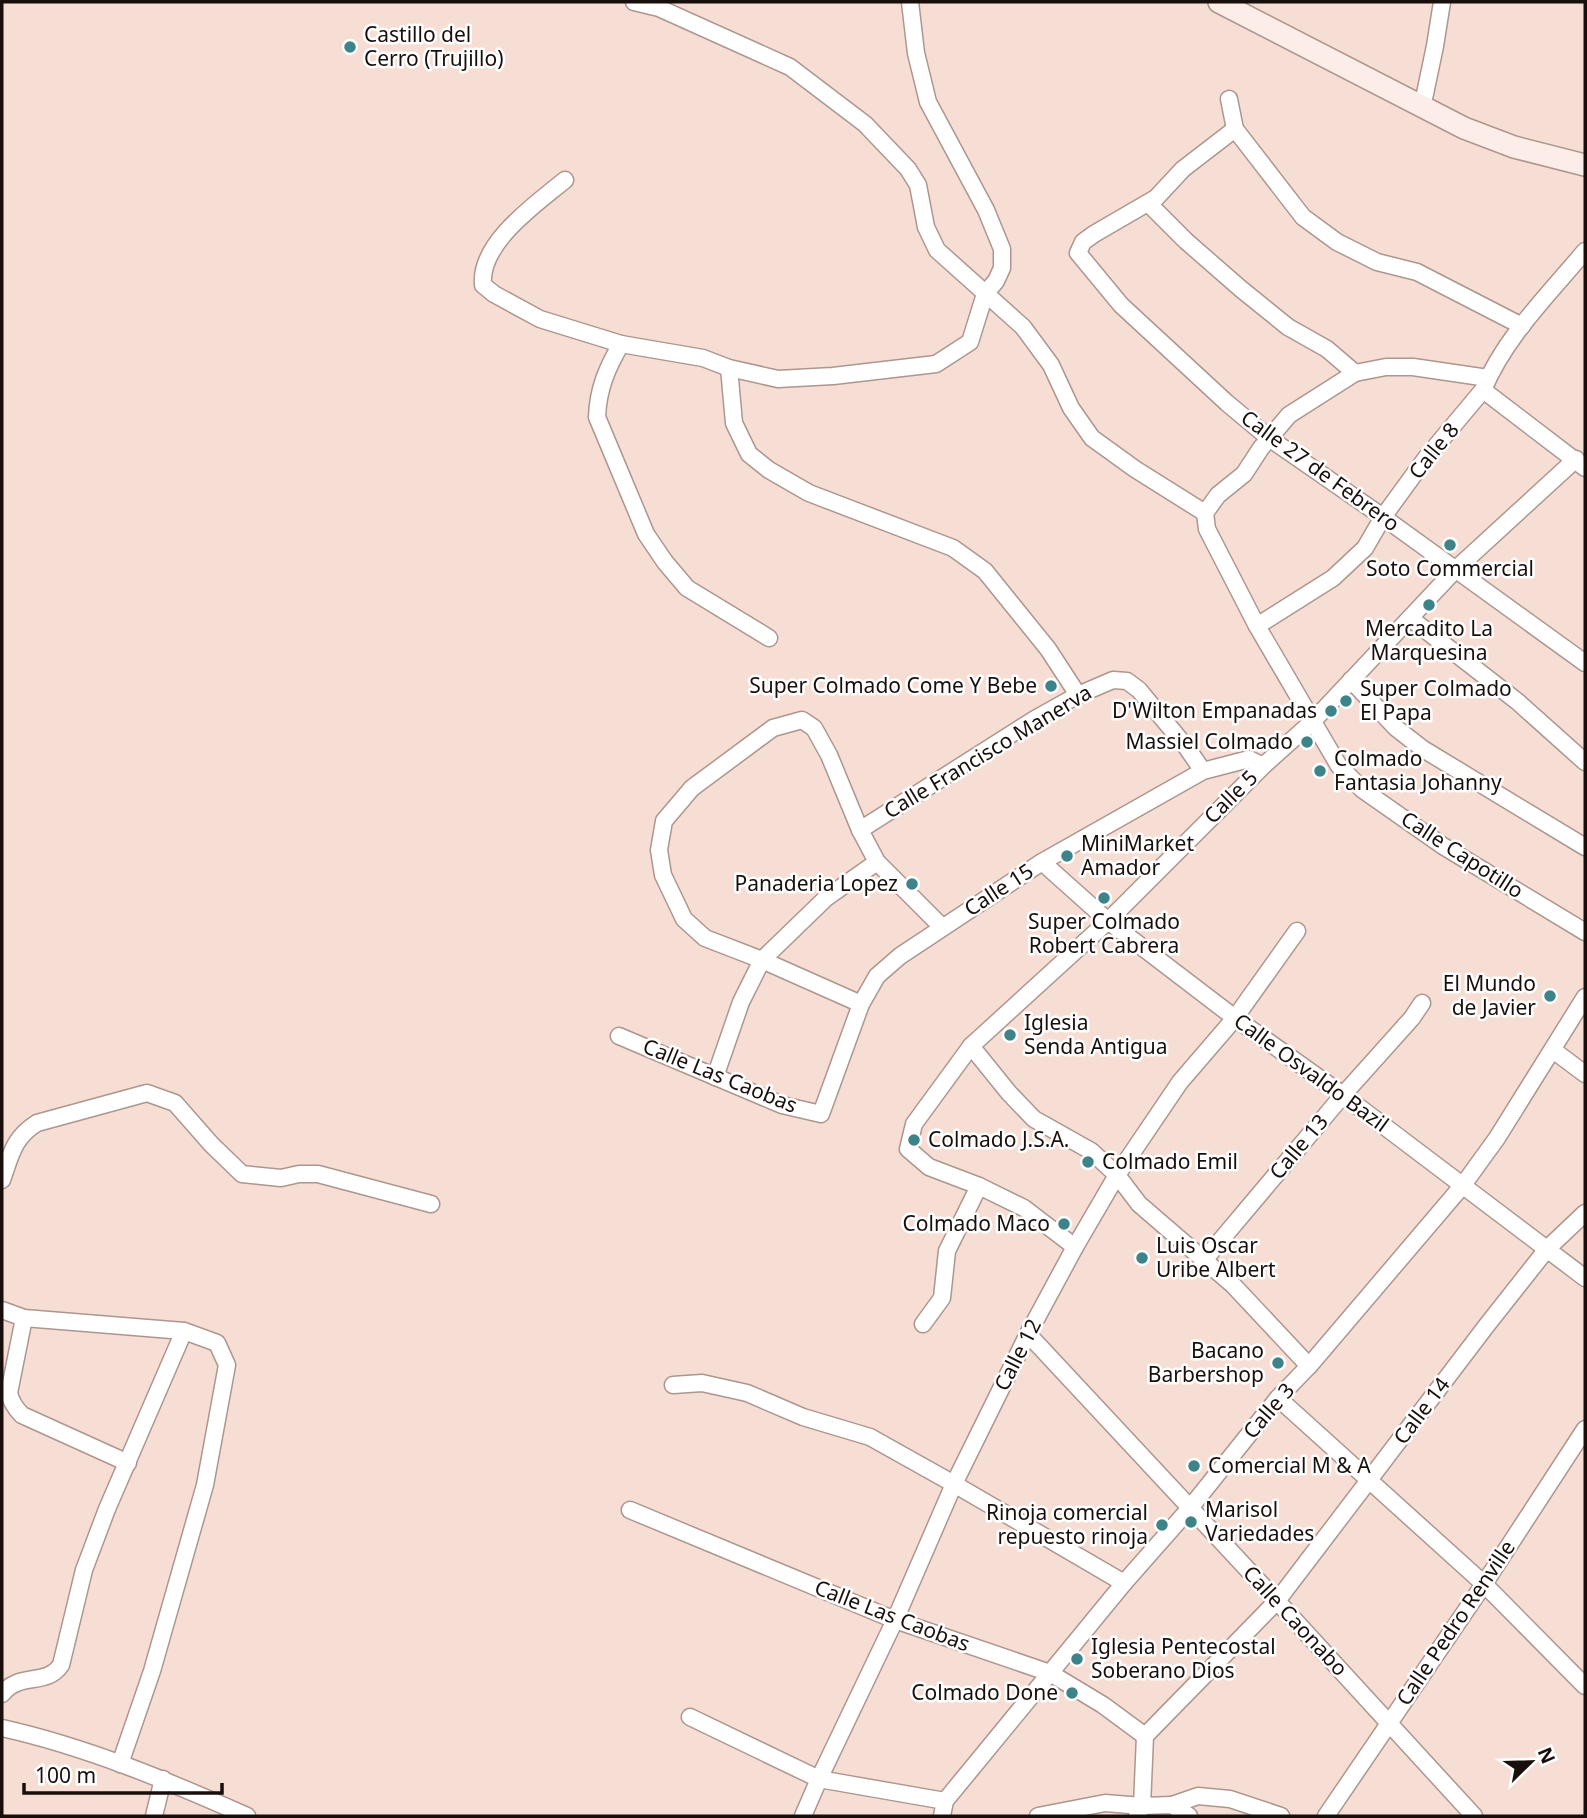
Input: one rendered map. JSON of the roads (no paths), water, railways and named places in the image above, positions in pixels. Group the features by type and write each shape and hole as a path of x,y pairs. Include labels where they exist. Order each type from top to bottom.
{"street":[{"path":"634,2 659,8 790,67 865,124 908,169 918,185 926,227 937,250 1023,327 1051,365 1071,408 1092,438 1205,513 1218,495 1244,474 1289,415 1354,373 1386,367 1413,367 1485,384 1581,463"},
{"path":"565,180 507,228 481,272 482,285 540,319 621,344 703,358 729,368 778,379 833,376 936,364 970,342 985,293 996,281 1002,268 1002,249 986,210 928,102 916,53 910,2"},
{"path":"1422,108 1436,46 1442,2"},
{"path":"1224,3 1422,108 1488,138 1585,165"},
{"path":"1229,99 1235,129 1303,217 1337,242 1377,262 1417,272 1522,326"},
{"path":"1235,129 1184,169 1156,198 1147,203 1241,289 1288,327 1327,349 1354,373"},
{"name":"Calle 27 de Febrero","path":"1147,203 1094,234 1083,242 1078,253 1121,305 1269,438 1585,663"},
{"name":"Calle 8","path":"1258,626 1333,578 1365,548 1383,517 1426,458 1485,384 1522,326 1585,251"},
{"path":"621,344 603,378 597,416 646,534 687,588 769,638"},
{"path":"729,368 734,423 749,454 808,494 953,548 985,571 1048,649 1078,695"},
{"name":"Calle 5","path":"979,1186 929,1167 908,1149 914,1124 971,1046 1108,921 1263,766 1312,722 1456,569 1581,463"},
{"name":"Calle Capotillo","path":"1205,513 1207,529 1258,626 1339,766 1363,790 1443,846 1585,932"},
{"path":"1410,618 1518,702 1585,762"},
{"name":"Calle Francisco Manerva","path":"860,830 1035,719 1078,695 1113,680 1127,681 1139,690 1203,771"},
{"path":"1351,680 1396,729 1423,749 1585,847"},
{"path":"861,1004 705,938 684,919 663,875 659,850 664,821 692,788 773,728 802,720 814,728 824,746 860,830 877,862 942,927"},
{"name":"Calle 15","path":"821,1114 861,1004 877,976 900,956 1042,862 1203,771 1249,759 1263,766"},
{"path":"715,1077 741,1002 762,960 826,898 877,862"},
{"name":"Calle Osvaldo Bazil","path":"1042,862 1108,921 1585,1278"},
{"name":"Calle 12","path":"803,1816 895,1620 954,1484 1028,1334 1075,1247 1117,1175 1180,1082 1235,1018 1297,931"},
{"name":"Calle 3","path":"943,1809 1050,1673 1190,1508 1278,1398 1309,1366 1464,1185 1497,1138 1585,997"},
{"name":"Calle 13","path":"1205,1259 1422,1003"},
{"name":"Calle Las Caobas","path":"619,1036 782,1105 821,1114"},
{"path":"971,1046 1034,1119 1091,1151 1117,1175 1139,1204 1205,1259 1309,1366"},
{"path":"1553,1050 1585,1074"},
{"path":"2,1180 17,1141 23,1132 37,1123 147,1093 175,1104 242,1174 281,1178 318,1174 431,1204"},
{"path":"923,1324 942,1298 947,1251 979,1186 1024,1208 1075,1247"},
{"name":"Calle 14","path":"1145,1736 1277,1601 1487,1325 1547,1250 1585,1213"},
{"path":"2,1310 24,1318 184,1331 217,1343 227,1365 205,1485 152,1671 120,1764"},
{"path":"24,1318 9,1393 11,1402 22,1415 128,1463"},
{"path":"2,1694 13,1683 50,1676 61,1665 84,1570 107,1509 184,1331"},
{"name":"Calle Caonabo","path":"1028,1334 1474,1816"},
{"path":"673,1385 702,1382 747,1394 803,1417 870,1437 1124,1583"},
{"path":"1278,1398 1484,1584 1585,1686"},
{"name":"Calle Pedro Renville","path":"1326,1816 1484,1584 1585,1429"},
{"name":"Calle Las Caobas","path":"630,1510 895,1620 1050,1673 1103,1705 1145,1736"},
{"path":"690,1717 819,1779 943,1809"},
{"path":"2,1728 32,1735 163,1779 247,1816"},
{"path":"1140,1811 1145,1736"},
{"path":"154,1816 163,1779"},
{"path":"1038,1816 1105,1804 1140,1811 1172,1805 1198,1796 1230,1799 1281,1816"},
{"path":"1172,1805 1189,1816"}],"place":[{"name":"Castillo del Cerro (Trujillo)","path":"350,47"},
{"name":"Soto Commercial","path":"1450,545"},
{"name":"Mercadito La Marquesina","path":"1429,605"},
{"name":"Super Colmado Come Y Bebe","path":"1051,686"},
{"name":"Super Colmado El Papa","path":"1346,701"},
{"name":"D'Wilton Empanadas","path":"1331,711"},
{"name":"Massiel Colmado","path":"1307,742"},
{"name":"Colmado Fantasia Johanny","path":"1320,771"},
{"name":"MiniMarket Amador","path":"1067,856"},
{"name":"Panaderia Lopez","path":"912,884"},
{"name":"Super Colmado Robert Cabrera","path":"1104,898"},
{"name":"El Mundo de Javier","path":"1550,996"},
{"name":"Iglesia Senda Antigua","path":"1010,1035"},
{"name":"Colmado J.S.A.","path":"914,1140"},
{"name":"Colmado Emil","path":"1088,1162"},
{"name":"Colmado Maco","path":"1064,1224"},
{"name":"Luis Oscar Uribe Albert","path":"1142,1258"},
{"name":"Bacano Barbershop","path":"1278,1363"},
{"name":"Comercial M & A","path":"1194,1466"},
{"name":"Marisol Variedades","path":"1191,1522"},
{"name":"Rinoja comercial repuesto rinoja","path":"1162,1525"},
{"name":"Iglesia Pentecostal Soberano Dios","path":"1077,1659"},
{"name":"Colmado Done","path":"1072,1693"}]}
